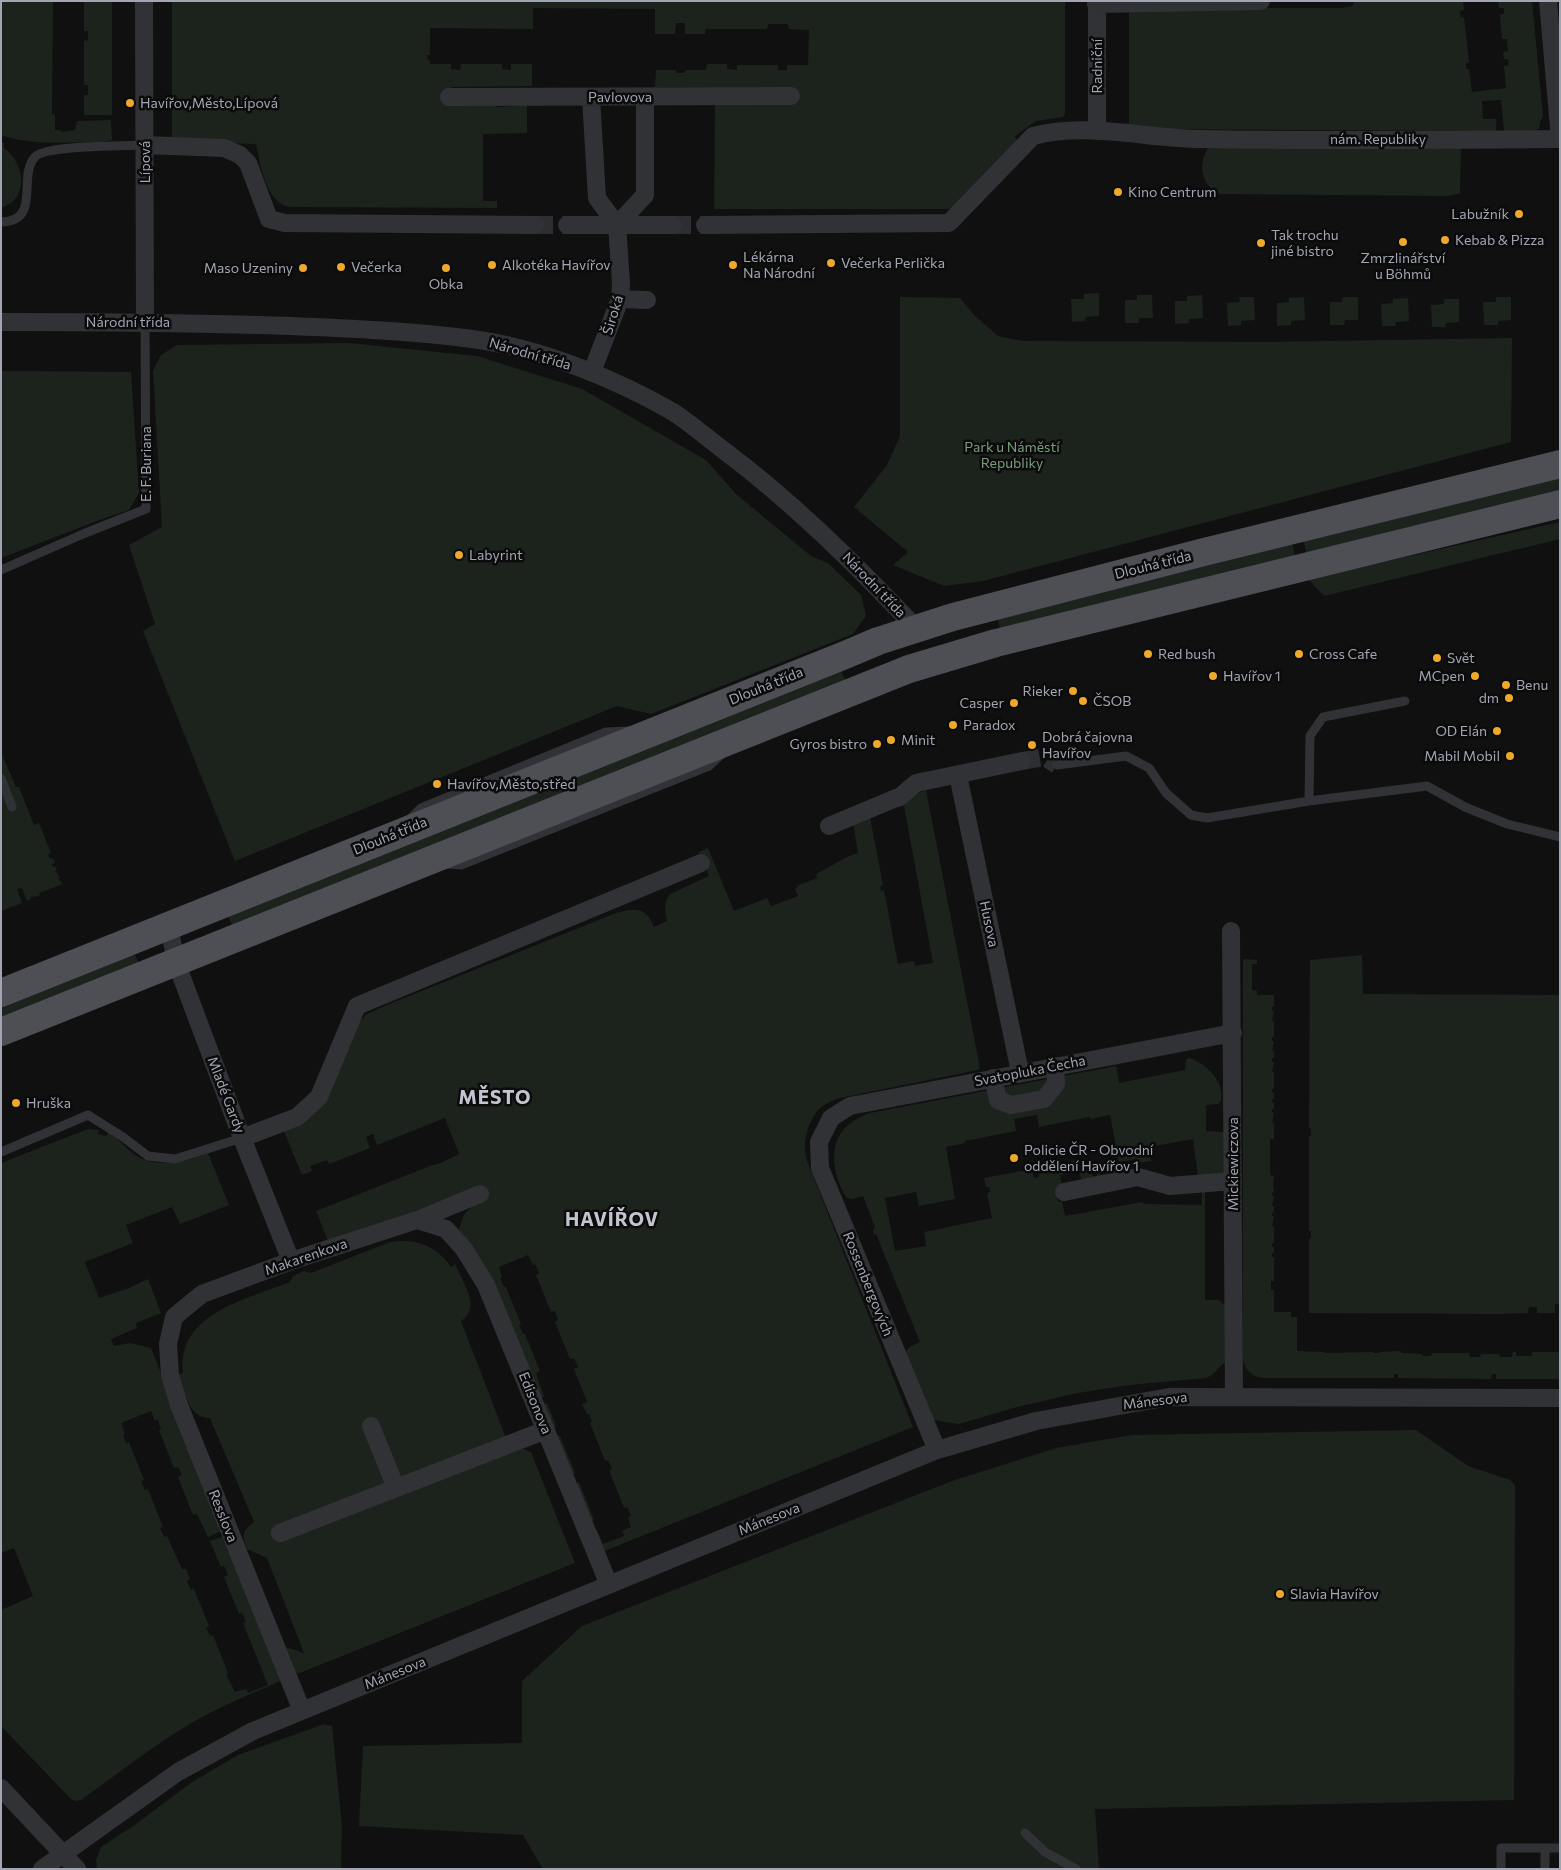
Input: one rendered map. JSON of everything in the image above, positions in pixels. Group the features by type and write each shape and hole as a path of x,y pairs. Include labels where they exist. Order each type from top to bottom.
{"main road":[{"name":"Dlouhá třída","path":"1,993 870,644 916,628 1200,553 1560,464"},
{"path":"1,1032 874,682 961,652 1297,567 1560,504"},
{"name":"Národní třída","path":"916,628 961,652"}],"street":[{"name":"Lípová","path":"144,1 145,322"},
{"path":"1097,3 1261,1"},
{"path":"1548,1 1559,139"},
{"name":"Radniční","path":"1097,3 1097,131"},
{"path":"617,226 646,195 645,96"},
{"name":"Pavlovova","path":"449,98 791,96"},
{"path":"591,97 597,198 617,226"},
{"name":"nám. Republiky","path":"705,225 948,222 1032,136 1047,132 1097,131 1197,139 1559,139"},
{"path":"145,145 224,148 240,155 248,163 269,219 285,223 534,225"},
{"path":"567,225 672,225"},
{"name":"Široká","path":"592,372 620,299 617,226"},
{"path":"620,299 647,300"},
{"name":"Národní třída","path":"1,322 145,322 417,333 480,340 516,348 592,372 634,391 675,414 755,473 829,538 916,628"},
{"path":"829,826 901,796 916,783 1022,761"},
{"name":"Husova","path":"958,775 1020,1072"},
{"path":"242,1138 297,1117 319,1097 358,1006 701,863"},
{"name":"Mladé Gardy","path":"169,926 176,962 242,1138 291,1261"},
{"name":"Mickiewiczova","path":"1231,931 1234,1396"},
{"name":"Svatopluka Čecha","path":"831,1118 850,1106 1020,1072 1233,1033"},
{"path":"993,1078 998,1100 1011,1105 1044,1099 1056,1084 1055,1066"},
{"name":"Rossenbergových","path":"831,1118 818,1142 820,1168 937,1450"},
{"path":"1064,1192 1138,1176 1170,1186 1233,1181"},
{"name":"Makarenkova","path":"174,1317 202,1294 291,1261 417,1220 480,1194"},
{"name":"Edisonova","path":"417,1220 446,1229 464,1249 486,1285 609,1585"},
{"name":"Resslova","path":"174,1317 168,1344 170,1375 179,1405 302,1711"},
{"name":"Mánesova","path":"42,1869 178,1772 253,1731 937,1450 1036,1420 1169,1397 1560,1398"},
{"path":"372,1426 396,1488"},
{"path":"280,1533 546,1430"},
{"path":"1,1788 77,1869"}],"lane":[{"path":"1,222 8,222 18,217 26,207 29,166 37,155 53,150 145,145"},
{"name":"E. F. Buriana","path":"1,570 146,509 145,322"},
{"path":"1309,802 1310,736 1323,718 1405,701"},
{"path":"1057,765 1126,756 1149,768 1166,794 1191,815 1207,818 1427,786 1465,807 1506,824 1560,837"},
{"path":"1,778 12,807"},
{"path":"1,1152 88,1116 148,1156 175,1159 242,1138"},
{"path":"1025,1833 1045,1852 1076,1869"},
{"path":"1501,1869 1501,1848 1560,1848"},
{"path":"1544,1848 1545,1869"}],"green space":[{"path":"1,1 53,1 52,114 55,115 55,130 61,130 61,132 75,130 77,121 111,120 112,140 102,142 38,142 1,135"},
{"path":"84,1 112,1 112,114 110,115 84,115 84,95 88,95 88,85 84,85 84,41 88,40 88,31 84,31"},
{"path":"172,1 1065,1 1065,113 1063,117 1036,121 1015,136 1018,143 953,209 714,209 715,103 791,88 655,87 656,70 675,70 677,73 684,73 686,70 706,70 707,64 727,64 727,69 737,70 737,65 778,65 778,70 787,70 787,65 808,65 809,30 789,29 788,24 768,24 767,29 706,29 705,34 685,34 685,23 676,23 675,34 655,34 655,9 533,8 533,29 430,28 430,55 427,55 430,64 451,64 451,69 460,70 461,64 502,64 502,69 511,70 511,64 532,64 532,86 451,87 451,92 496,102 496,107 516,106 517,102 527,102 527,133 483,134 483,201 497,201 497,208 290,207 275,199 270,191 262,171 256,144 178,142 172,139"},
{"path":"1355,1 1463,1 1464,10 1460,11 1461,18 1464,17 1469,62 1466,63 1466,69 1469,69 1472,92 1506,88 1504,66 1509,65 1508,59 1504,59 1503,52 1508,51 1507,39 1502,39 1500,15 1504,14 1504,8 1499,8 1498,1 1532,1 1543,116 1539,129 1531,131 1504,131 1501,100 1482,101 1483,119 1496,119 1496,131 1129,129 1129,8 1341,8 1352,6"},
{"path":"1,141 4,143 4,148 16,162 21,180 17,197 1,208"},
{"path":"1210,146 1461,146 1460,193 1448,196 1220,194 1208,185 1203,173 1203,159"},
{"path":"1099,293 1099,316 1086,317 1085,321 1072,322 1071,299 1084,299 1084,294"},
{"path":"1137,295 1152,295 1153,318 1139,318 1139,323 1125,323 1125,300 1137,300"},
{"path":"1202,295 1203,318 1189,319 1189,323 1175,324 1175,301 1187,301 1187,296"},
{"name":"Park u Náměstí Republiky","path":"900,297 960,298 975,316 998,336 1022,341 1268,342 1512,338 1511,442 983,581 944,586 893,565 908,552 854,507 887,465 900,436"},
{"path":"1239,297 1254,297 1255,320 1241,321 1241,325 1228,326 1227,303 1240,302"},
{"path":"1304,297 1305,320 1291,321 1291,325 1277,326 1277,303 1289,302 1289,298"},
{"path":"1343,297 1358,297 1358,320 1345,320 1344,325 1330,325 1330,302 1342,302"},
{"path":"1496,297 1511,297 1511,320 1498,321 1498,325 1484,325 1483,302 1496,302"},
{"path":"1408,298 1409,321 1396,322 1395,326 1382,326 1381,304 1393,303 1393,299"},
{"path":"1444,299 1459,299 1459,322 1446,323 1445,327 1432,327 1431,305 1444,304"},
{"path":"349,343 477,356 582,389 706,460 736,494 811,556 828,563 861,595 866,616 853,634 651,714 617,706 235,861 143,631 155,624 129,545 162,527 153,371 161,355 177,345"},
{"path":"1,371 131,372 139,493 129,510 1,558"},
{"path":"1560,476 1560,492 1307,555 1303,539"},
{"path":"1560,522 1560,539 1324,596 1308,579"},
{"path":"1292,542 1295,557 1000,630 998,619"},
{"path":"840,668 846,682 234,929 227,914"},
{"path":"1,752 16,787 19,787 34,825 39,823 51,853 48,854 50,859 53,858 55,863 52,864 53,867 56,867 57,870 55,871 60,877 58,879 63,884 39,893 40,896 30,897 31,899 27,901 22,888 17,889 22,903 1,911"},
{"path":"926,790 980,1068 978,1070 835,1099 814,1115 805,1141 807,1161 913,1427 592,1556 531,1410 547,1403 556,1426 554,1427 558,1436 560,1436 575,1473 572,1474 576,1484 579,1482 594,1520 590,1521 594,1531 597,1530 603,1544 624,1536 622,1531 631,1527 628,1517 631,1516 627,1507 624,1508 609,1470 612,1469 608,1460 605,1461 590,1423 592,1422 589,1414 587,1414 582,1404 587,1402 574,1369 578,1367 574,1358 570,1359 555,1322 558,1320 555,1311 551,1312 536,1275 539,1273 528,1255 499,1267 502,1277 500,1278 504,1287 506,1287 521,1324 519,1325 523,1334 525,1334 540,1371 536,1373 544,1397 528,1403 458,1231 464,1215 473,1205 478,1186 334,1243 328,1241 316,1211 441,1163 459,1154 445,1118 377,1145 373,1134 366,1137 370,1148 329,1164 327,1160 310,1166 312,1171 302,1175 283,1129 294,1124 361,1020 367,1014 616,913 639,910 647,915 654,927 667,921 665,904 670,894 709,876 699,852 708,848 734,911 767,898 771,906 798,896 795,889 798,888 797,886 817,878 816,874 858,853 853,822 869,812 883,885 880,886 881,891 884,890 898,964 914,961 915,966 933,963 904,806 899,807 897,801"},
{"path":"131,953 135,955 139,963 1,1022 1,1005"},
{"path":"1362,955 1363,994 1560,995 1559,1304 1555,1304 1555,1313 1537,1313 1537,1307 1529,1307 1528,1313 1500,1314 1309,1313 1309,1239 1311,1238 1311,1231 1309,1231 1309,1136 1311,1136 1311,1129 1309,1128 1310,960"},
{"path":"1243,959 1257,960 1257,964 1252,964 1252,990 1257,991 1257,995 1274,995 1272,1021 1274,1021 1274,1037 1272,1037 1272,1041 1274,1041 1272,1051 1274,1051 1274,1058 1272,1058 1272,1062 1274,1062 1272,1072 1274,1072 1274,1088 1272,1092 1274,1093 1274,1099 1272,1099 1272,1102 1274,1103 1274,1109 1272,1109 1272,1112 1274,1113 1272,1123 1274,1123 1274,1139 1270,1139 1270,1175 1274,1176 1272,1206 1274,1206 1274,1212 1272,1216 1274,1216 1272,1226 1274,1227 1274,1243 1272,1243 1272,1247 1274,1247 1274,1253 1272,1253 1272,1257 1274,1257 1274,1281 1271,1281 1271,1290 1274,1290 1274,1312 1291,1312 1291,1317 1297,1317 1297,1351 1380,1353 1400,1351 1402,1353 1422,1354 1422,1356 1431,1356 1432,1353 1469,1353 1470,1357 1480,1357 1481,1354 1499,1354 1500,1357 1512,1357 1513,1352 1516,1352 1516,1356 1532,1356 1532,1352 1558,1352 1560,1354 1560,1379 1496,1379 1496,1374 1492,1374 1491,1379 1398,1378 1398,1374 1394,1374 1394,1378 1264,1378 1253,1375 1248,1370 1243,1359"},
{"path":"1189,1058 1208,1069 1220,1087 1221,1101 1218,1104 1206,1105 1206,1131 1226,1134 1228,1161 1224,1173 1198,1176 1193,1139 1149,1147 1151,1161 1138,1163 1137,1159 1119,1162 1110,1115 1091,1119 1089,1117 1039,1127 1037,1115 1014,1119 1016,1131 965,1141 965,1143 946,1147 955,1199 919,1206 916,1192 885,1198 895,1251 926,1246 924,1232 992,1218 987,1193 990,1192 989,1187 986,1187 984,1178 1032,1169 1034,1178 1039,1177 1038,1168 1085,1158 1088,1174 1097,1176 1099,1172 1100,1175 1106,1174 1105,1171 1121,1168 1122,1176 1082,1183 1079,1171 1060,1175 1062,1187 1056,1188 1058,1202 1062,1201 1065,1216 1143,1202 1143,1204 1202,1205 1202,1191 1205,1191 1205,1300 1219,1300 1225,1305 1227,1361 1206,1378 1129,1385 1078,1393 1017,1407 959,1424 933,1420 905,1352 920,1342 876,1234 874,1235 875,1227 863,1196 853,1199 847,1198 836,1173 834,1152 840,1135 851,1122 870,1113 1116,1066 1119,1083 1185,1070 1186,1060"},
{"path":"88,1129 99,1130 98,1134 107,1136 108,1132 135,1155 152,1162 172,1163 208,1153 229,1205 180,1224 172,1207 126,1225 133,1243 85,1262 99,1298 129,1288 148,1279 161,1313 136,1323 137,1328 111,1339 114,1346 130,1343 151,1348 199,1468 221,1531 208,1537 197,1514 193,1515 178,1477 182,1475 178,1467 174,1468 159,1430 161,1429 158,1420 155,1421 151,1411 121,1423 126,1443 129,1442 144,1480 141,1481 145,1490 148,1489 163,1527 160,1528 164,1537 167,1536 182,1569 186,1569 190,1579 187,1581 191,1590 194,1589 209,1626 206,1628 210,1636 213,1635 228,1673 226,1674 235,1692 246,1689 248,1693 268,1685 243,1623 246,1622 242,1613 239,1614 224,1577 228,1575 224,1566 221,1567 210,1541 224,1536 283,1680 227,1704 195,1721 151,1749 81,1800 76,1801 71,1799 1,1726 1,1610 33,1596 14,1548 1,1553 1,1163"},
{"path":"390,1242 414,1242 428,1246 446,1260 451,1267 455,1264 466,1286 470,1302 467,1316 461,1321 511,1451 521,1448 531,1452 575,1563 297,1674 286,1647 304,1653 267,1558 247,1549 244,1534 247,1528 254,1522 210,1418 197,1414 188,1403 179,1375 183,1372 184,1352 191,1335 203,1322 218,1311 236,1302 290,1282 293,1276 304,1271 311,1273"},
{"name":"Slavia Havířov","path":"1416,1430 1468,1466 1510,1480 1515,1485 1514,1800 1095,1809 1099,1869 543,1869 523,1835 359,1826 363,1746 522,1743 522,1681 582,1626 952,1481 1056,1448 1132,1435"},
{"path":"324,1724 332,1726 342,1827 341,1869 97,1869 96,1860 101,1847 136,1824 192,1782 238,1755"}],"tunnel":[{"path":"535,225 567,225"},
{"path":"673,225 705,225"},
{"path":"1022,761 1045,757 1057,765"}],"place":[{"name":"Havířov,Město,Lípová","path":"130,103"},
{"name":"Kino Centrum","path":"1118,192"},
{"name":"Labužník","path":"1519,214"},
{"name":"Kebab & Pizza","path":"1445,240"},
{"name":"Zmrzlinářství u Böhmů","path":"1403,242"},
{"name":"Tak trochu jiné bistro","path":"1261,243"},
{"name":"Večerka Perlička","path":"831,263"},
{"name":"Alkotéka Havířov","path":"492,265"},
{"name":"Lékárna Na Národní","path":"733,265"},
{"name":"Večerka","path":"341,267"},
{"name":"Maso Uzeniny","path":"303,268"},
{"name":"Obka","path":"446,268"},
{"name":"Labyrint","path":"459,555"},
{"name":"Red bush","path":"1148,654"},
{"name":"Cross Cafe","path":"1299,654"},
{"name":"Svět","path":"1437,658"},
{"name":"Havířov 1","path":"1213,676"},
{"name":"MCpen","path":"1475,676"},
{"name":"Benu","path":"1506,685"},
{"name":"Rieker","path":"1073,691"},
{"name":"dm","path":"1509,698"},
{"name":"ČSOB","path":"1083,701"},
{"name":"Casper","path":"1014,703"},
{"name":"Paradox","path":"953,725"},
{"name":"OD Elán","path":"1497,731"},
{"name":"Minit","path":"891,740"},
{"name":"Gyros bistro","path":"877,744"},
{"name":"Dobrá čajovna Havířov","path":"1032,745"},
{"name":"Mabil Mobil","path":"1510,756"},
{"name":"Havířov,Město,střed","path":"437,784"},
{"name":"Hruška","path":"16,1103"},
{"name":"Policie ČR - Obvodní oddělení Havířov 1","path":"1014,1158"},
{"name":"Slavia Havířov","path":"1280,1594"}],"district":[{"name":"MĚSTO","path":"495,1098"},
{"name":"HAVÍŘOV","path":"612,1220"}]}
